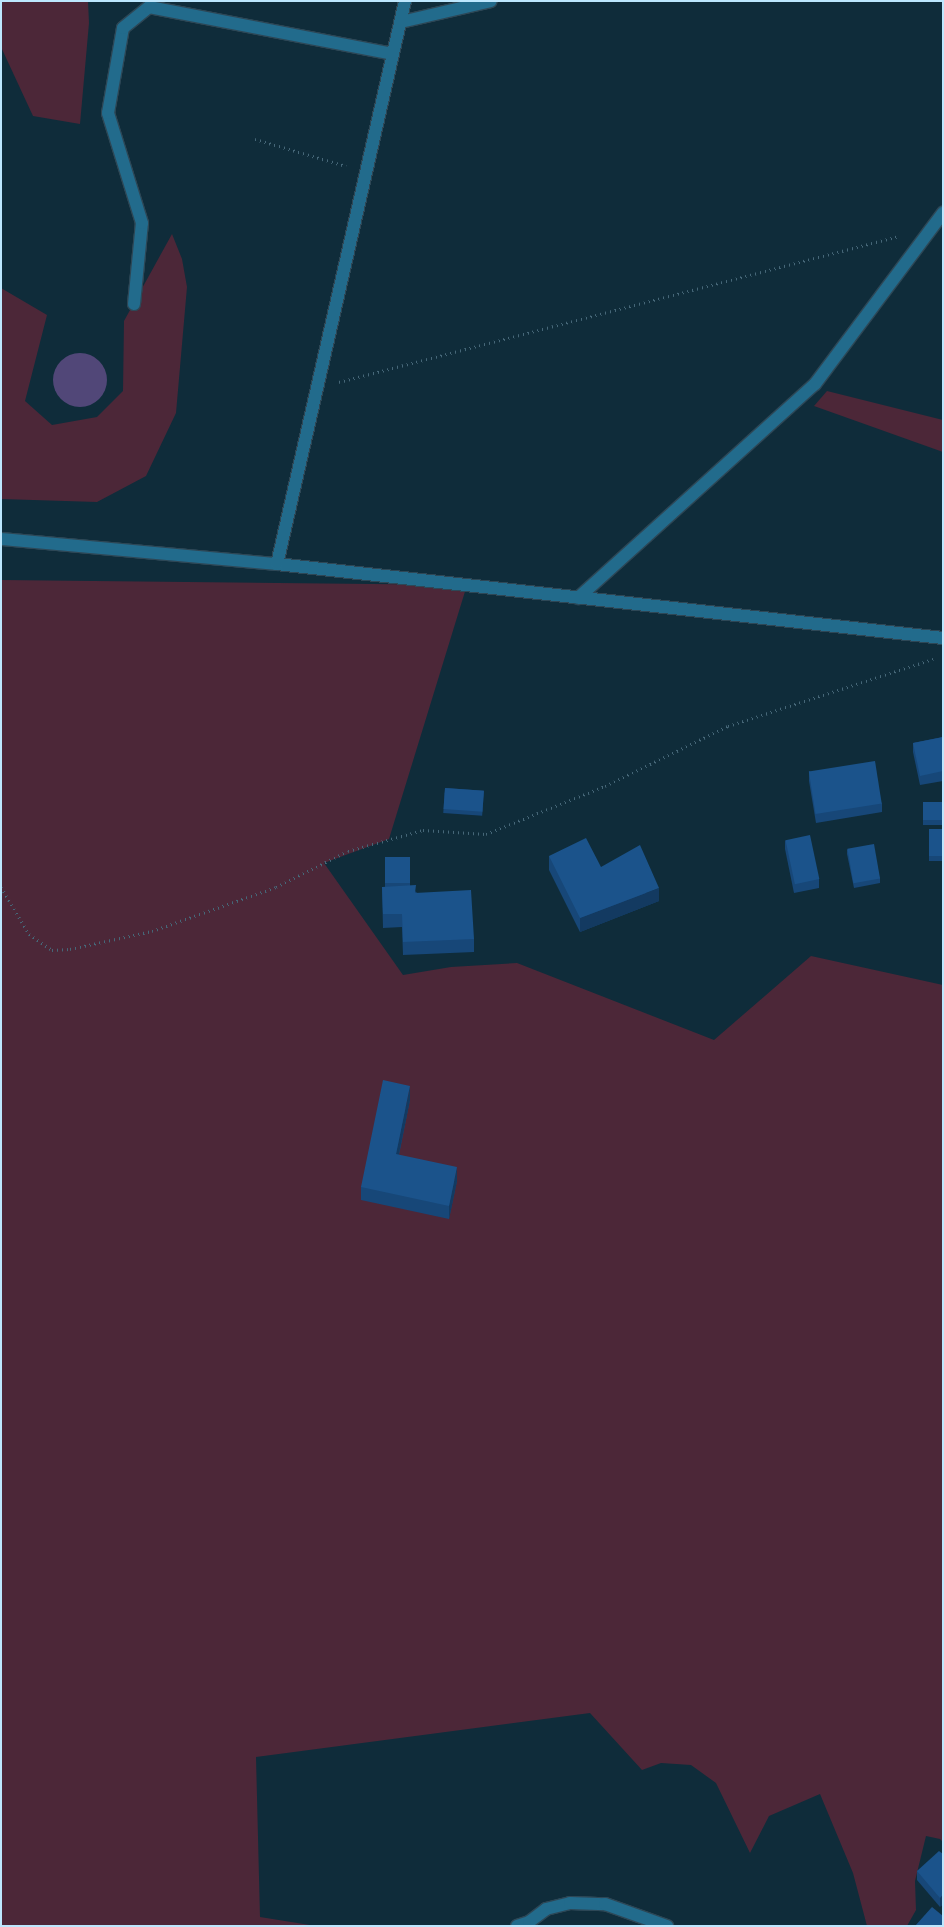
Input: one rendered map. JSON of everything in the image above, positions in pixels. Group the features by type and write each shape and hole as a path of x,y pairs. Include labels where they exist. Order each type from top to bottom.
{"street":[{"path":"277,564 405,1"},
{"path":"401,22 491,1"},
{"path":"134,304 142,223 108,113 123,28 149,7 392,54"},
{"path":"578,598 815,384 943,213"},
{"path":"1,539 277,564 943,638"},
{"path":"517,1926 529,1922 546,1909 570,1903 605,1904 667,1926"}],"path":[{"path":"255,139 366,172"},
{"path":"317,388 932,228"},
{"path":"1,887 29,934 52,950 70,949 152,930 276,887 348,851 423,830 486,834 605,786 728,726 943,656"}],"shaded area":[{"path":"1,1 88,1 89,23 80,124 33,116 1,47"},
{"path":"172,234 182,259 187,287 176,413 146,476 97,502 1,499 1,288 47,315 25,401 52,425 97,417 123,391 124,321"},
{"path":"75,353 85,353 95,357 103,365 107,380 103,395 95,403 85,407 75,407 65,403 57,395 53,385 53,375 57,365 65,357"},
{"path":"827,391 943,420 943,452 814,406"},
{"path":"1,580 467,585 389,839 324,863 403,975 451,967 517,963 714,1040 811,956 943,985 943,1842 940,1839 926,1836 915,1881 916,1910 907,1926 867,1926 853,1873 820,1794 769,1816 750,1853 716,1783 691,1765 661,1763 642,1770 590,1713 256,1757 260,1917 316,1926 1,1926"}],"building":[{"path":"943,737 943,771 920,776 913,743"},
{"path":"875,761 882,803 816,814 809,771"},
{"path":"445,788 484,791 482,812 444,809"},
{"path":"923,802 943,802 943,820 923,820"},
{"path":"929,829 943,829 943,856 929,856"},
{"path":"810,835 819,879 795,884 786,840"},
{"path":"586,838 601,867 640,845 659,888 580,918 549,856"},
{"path":"874,844 880,878 853,883 847,849"},
{"path":"385,857 410,857 410,883 385,883"},
{"path":"416,885 415,893 471,890 474,939 403,942 402,914 383,914 382,887"},
{"path":"383,1080 410,1086 396,1154 457,1167 449,1206 361,1187"},
{"path":"939,1851 943,1854 943,1895 940,1898 917,1871"},
{"path":"932,1907 943,1916 943,1926 915,1926"}]}
